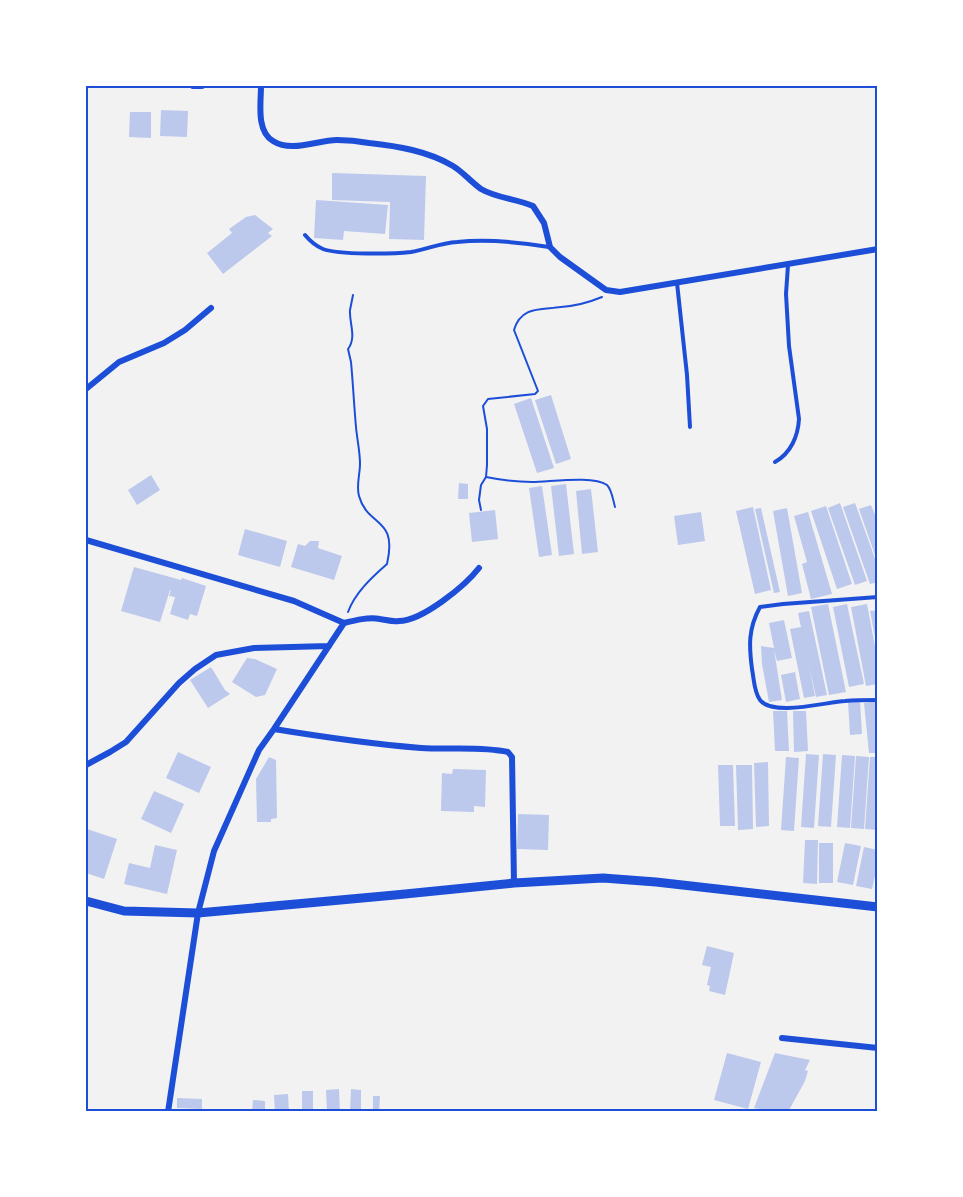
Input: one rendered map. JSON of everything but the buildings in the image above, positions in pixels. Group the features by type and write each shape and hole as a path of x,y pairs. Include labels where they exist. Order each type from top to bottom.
{"main road":[{"path":"86,901 124,911 198,913 514,883 603,878 878,907"}],"street":[{"path":"193,86 202,86"},
{"path":"261,86 262,122 264,132 272,141 291,146 336,140 367,142 438,158 461,171 482,189 534,206 544,223 550,247 588,278 610,291 620,292 878,249"},
{"path":"86,389 119,362 179,335 211,308"},
{"path":"86,540 294,601 344,623 359,619 402,621 410,619 438,603 465,583 479,568"},
{"path":"168,1112 198,913 214,851 259,750 344,623"},
{"path":"86,765 126,741 180,683 195,669 216,655 254,648 329,646"},
{"path":"274,729 348,741 423,748 477,748 508,752 513,762 514,883"},
{"path":"782,1038 878,1048"}],"lane":[{"path":"305,235 314,244 333,252 389,254 470,241 511,242 550,247"},
{"path":"775,462 782,458 793,443 799,419 789,346 786,294 788,265"},
{"path":"677,283 690,427"},
{"path":"878,597 760,607 753,619 749,648 755,688 760,701 770,706 789,708 878,699"}],"path":[{"path":"481,510 479,500 481,485 486,477 487,465 487,429 483,411 485,402 488,399 535,394 538,391 514,330 516,321 536,309 586,302 601,298 610,291"},
{"path":"344,623 350,606 368,581 387,564 389,544 387,530 368,513 358,493 360,463 348,348 352,344 350,311 353,295"},
{"path":"486,477 531,482 599,481 610,489 615,507"}]}
